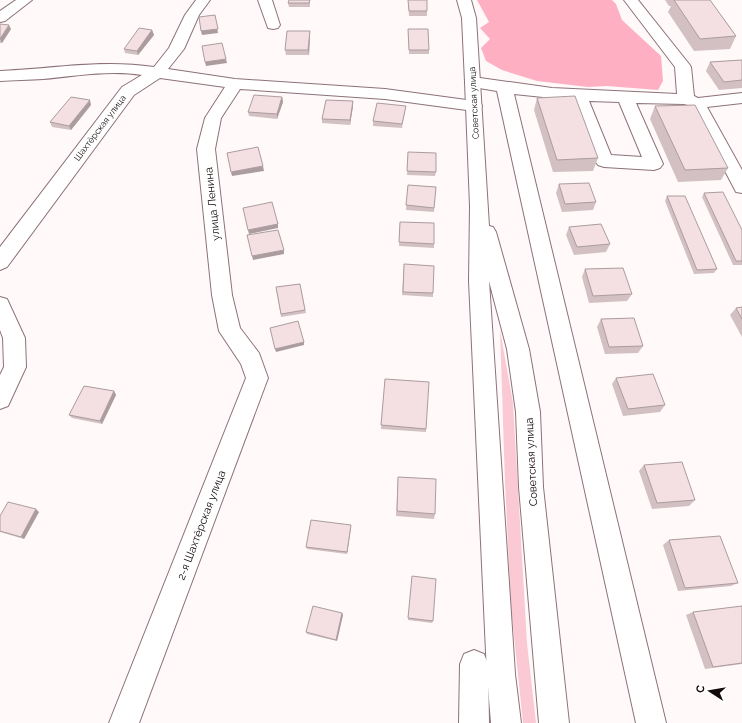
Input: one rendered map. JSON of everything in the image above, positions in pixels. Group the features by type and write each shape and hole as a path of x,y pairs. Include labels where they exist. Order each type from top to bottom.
{"street":[{"path":"0,18 25,0"},
{"name":"Шахтёрская улица","path":"0,262 128,91 158,72 176,49 192,14 203,0"},
{"path":"265,0 273,25"},
{"name":"Советская улица","path":"464,0 468,18 474,82 479,206 479,280 501,674 506,723"},
{"path":"632,0 683,67 692,101 742,187"},
{"path":"0,76 43,74 92,68 128,68 235,84 385,94 474,106"},
{"path":"474,82 504,88 578,95 692,101 742,98"},
{"name":"улица Ленина","path":"230,331 222,295 206,149 213,118 235,84"},
{"path":"504,88 651,723"},
{"path":"578,95 604,162 654,164 624,97"},
{"name":"Советская улица","path":"479,206 518,349 528,412 531,487 554,723"},
{"path":"0,305 14,338 15,367 0,399"},
{"name":"2-я Шахтёрская улица","path":"124,723 256,378 251,360 230,331"},
{"path":"474,664 474,723"}],"shaded area":[{"path":"477,0 612,0 616,4 622,20 661,56 663,81 658,90 607,86 588,87 537,81 502,70 486,61 481,48 490,39 480,28 489,22"},
{"path":"500,330 513,403 527,643 536,723 523,723 511,607"}],"building":[{"path":"289,0 310,0 309,3 288,3"},
{"path":"408,0 427,0 427,11 409,11"},
{"path":"674,0 710,0 736,36 700,39"},
{"path":"215,15 218,29 201,31 199,17"},
{"path":"0,24 9,25 0,39"},
{"path":"139,28 152,30 137,51 124,49"},
{"path":"408,29 428,29 429,50 409,50"},
{"path":"287,31 310,31 308,50 285,50"},
{"path":"222,43 226,59 205,62 202,46"},
{"path":"742,60 742,80 724,82 710,62"},
{"path":"254,95 282,97 277,114 248,112"},
{"path":"575,96 598,158 557,160 537,98"},
{"path":"71,97 90,100 69,126 50,122"},
{"path":"326,100 353,101 350,120 322,119"},
{"path":"377,103 406,106 402,124 373,121"},
{"path":"695,105 728,168 685,170 655,106"},
{"path":"258,147 263,166 231,172 227,153"},
{"path":"408,152 436,153 436,172 407,171"},
{"path":"589,183 596,202 565,204 559,184"},
{"path":"408,185 436,187 434,208 406,205"},
{"path":"723,192 742,230 742,261 736,261 704,193"},
{"path":"667,196 685,196 717,269 697,270"},
{"path":"272,202 278,224 248,230 243,208"},
{"path":"400,222 434,223 434,244 399,242"},
{"path":"601,224 610,244 577,247 569,227"},
{"path":"278,230 284,250 252,256 247,235"},
{"path":"404,264 434,266 433,293 403,292"},
{"path":"623,268 632,294 593,296 585,269"},
{"path":"300,284 305,310 281,314 276,287"},
{"path":"742,307 742,319 736,308"},
{"path":"634,318 643,346 609,347 601,319"},
{"path":"298,321 304,342 275,349 270,328"},
{"path":"653,374 665,405 628,409 616,378"},
{"path":"385,379 429,382 426,429 381,425"},
{"path":"84,386 114,391 100,421 69,415"},
{"path":"682,462 695,500 657,503 644,465"},
{"path":"398,477 436,479 435,514 397,511"},
{"path":"8,502 36,509 21,537 0,531 0,516"},
{"path":"311,520 351,525 347,552 306,547"},
{"path":"720,536 738,583 685,588 669,540"},
{"path":"412,576 436,579 433,621 408,618"},
{"path":"313,606 342,613 336,640 306,632"},
{"path":"742,606 742,663 713,667 693,612"}]}
